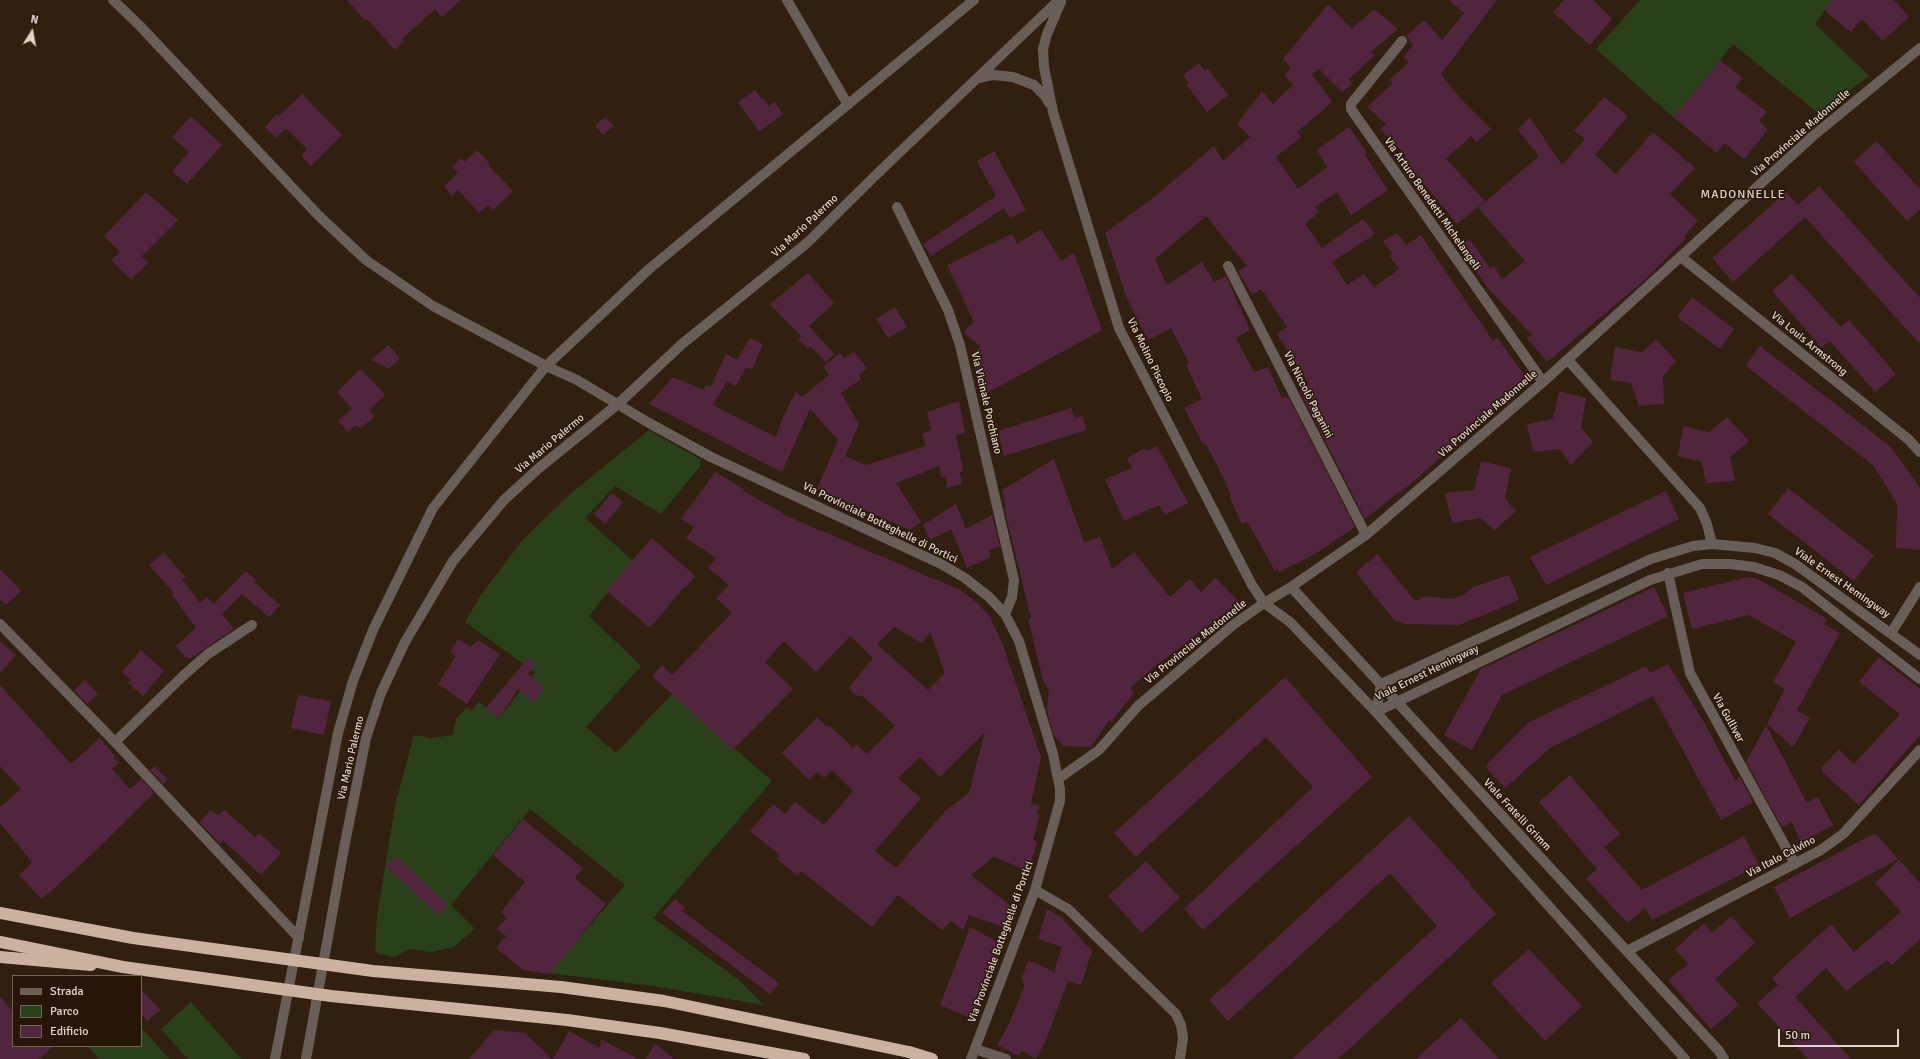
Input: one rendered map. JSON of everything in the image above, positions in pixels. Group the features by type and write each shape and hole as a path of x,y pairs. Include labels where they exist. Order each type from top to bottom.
{"highway":[{"path":"0,913 133,938 374,971 562,987 664,1001 909,1052 932,1059"},
{"path":"0,942 123,967"},
{"path":"0,957 123,967 331,996 575,1022 660,1033 804,1059"}],"street":[{"name":"Via Provinciale Botteghelle di Portici","path":"112,0 140,26 319,216 366,260 433,306 546,366 577,380 649,423 711,457 941,564 965,578 989,596 1005,614 1019,641 1053,754 1058,779 1060,801 1058,814 1036,890 970,1059"},
{"path":"787,0 848,105"},
{"name":"Via Mario Palermo","path":"276,1059 338,733 353,682 373,630 433,508 546,366 648,270 974,0"},
{"name":"Via Mario Palermo","path":"306,1059 344,848 366,738 381,693 405,642 453,561 504,500 539,468 618,404 682,344 807,243 878,172 979,78 1058,0"},
{"name":"Via Molino Piscopio","path":"1062,0 1053,17 1043,49 1044,67 1053,112 1119,328 1252,585 1264,603"},
{"name":"Via Arturo Benedetti Michelangeli","path":"1402,41 1350,107 1543,382"},
{"name":"Via Provinciale Madonnelle","path":"1058,779 1091,758 1138,706 1233,625 1366,535 1568,360 1813,136 1920,48"},
{"name":"Via Molino Piscopio","path":"979,78 993,75 1013,77 1034,85 1045,96 1053,112"},
{"name":"Via Vicinale Porchiano","path":"897,208 948,310 960,345 1014,580 1012,596 1005,614"},
{"name":"Via Louis Armstrong","path":"1681,257 1908,439 1920,452"},
{"name":"Via Niccolò Paganini","path":"1228,266 1366,535"},
{"path":"1568,360 1700,508 1706,520 1712,544"},
{"name":"Viale Ernest Hemingway","path":"1376,712 1381,684 1651,559 1693,546 1712,544 1734,544 1775,553 1795,564 1892,633 1920,655"},
{"name":"Viale Ernest Hemingway","path":"1376,712 1650,580 1668,573 1702,564 1730,564 1754,567 1778,574 1802,587 1920,679"},
{"name":"Via Gulliver","path":"1668,573 1690,673 1795,864"},
{"name":"Viale Fratelli Grimm","path":"1291,587 1719,1051 1724,1059"},
{"path":"1892,633 1920,587"},
{"path":"1264,603 1290,622 1376,712 1684,1059"},
{"path":"0,624 115,742 299,938"},
{"path":"115,742 184,675 208,654 252,625"},
{"name":"Via Italo Calvino","path":"1627,951 1821,850 1843,834 1920,750"},
{"path":"1036,890 1068,909 1176,1014 1181,1025 1183,1038 1180,1059"},
{"path":"975,1049 1006,1059"}],"green space":[{"path":"1640,0 1832,0 1815,24 1869,76 1818,113 1733,44 1673,117 1596,49"},
{"path":"649,430 701,460 700,466 661,514 615,486 585,518 633,561 589,616 641,666 586,727 616,753 672,694 772,781 653,918 739,980 764,1005 653,986 548,973 625,885 530,809 451,905 475,929 453,947 431,952 409,949 395,957 379,954 375,950 377,916 395,806 414,735 431,738 453,735 456,719 467,707 471,711 479,702 499,718 535,672 465,622 481,595 522,541 569,495"},
{"path":"191,1002 241,1059 188,1059 161,1029"},
{"path":"142,1028 169,1059 99,1059 89,1047 142,1047"}],"building":[{"path":"347,0 461,0 442,17 435,9 402,39 404,41 395,50 367,19 365,20"},
{"path":"1449,0 1497,0 1441,74 1458,96 1491,129 1477,142 1471,136 1446,159 1485,201 1457,224 1403,158 1407,156 1380,129 1386,124 1367,107 1393,83 1389,80 1409,62 1404,57 1413,45 1406,36 1424,20 1442,40 1464,13"},
{"path":"1564,0 1593,0 1612,19 1590,45 1553,12"},
{"path":"1832,0 1894,0 1909,17 1883,41 1862,19 1851,32 1824,10"},
{"path":"1328,4 1352,29 1374,9 1398,29 1370,53 1375,55 1349,79 1352,84 1342,92 1319,69 1312,74 1332,102 1297,132 1301,137 1276,157 1298,189 1327,167 1317,150 1349,127 1367,153 1365,155 1388,190 1351,215 1337,192 1315,207 1319,212 1305,224 1322,248 1363,219 1375,234 1332,262 1347,285 1364,274 1374,287 1399,269 1389,256 1392,254 1383,241 1397,233 1406,245 1421,235 1493,341 1497,337 1529,382 1452,441 1455,445 1400,493 1399,492 1365,519 1300,391 1309,384 1277,334 1287,327 1261,289 1252,294 1238,271 1247,266 1206,216 1155,259 1167,285 1202,262 1214,282 1226,276 1250,330 1236,338 1254,372 1268,367 1282,398 1286,396 1287,399 1289,398 1355,527 1312,556 1279,572 1278,569 1275,571 1247,521 1242,524 1217,465 1205,443 1203,444 1184,408 1202,399 1186,365 1189,363 1171,328 1148,340 1127,299 1105,233 1153,198 1214,146 1223,161 1250,137 1237,124 1262,91 1273,104 1293,85 1284,75 1291,68 1283,59"},
{"path":"1720,60 1742,78 1735,87 1767,112 1759,121 1768,130 1744,159 1724,143 1717,153 1673,117"},
{"path":"1199,63 1205,71 1208,69 1228,95 1207,112 1186,84 1189,83 1183,75"},
{"path":"755,90 762,100 764,98 768,106 774,102 783,114 759,132 738,102"},
{"path":"302,94 342,135 311,166 301,155 307,149 286,128 276,138 265,127 277,114 279,116"},
{"path":"1604,97 1628,116 1595,155 1616,174 1653,132 1695,168 1670,194 1698,221 1684,236 1686,238 1645,280 1547,362 1527,338 1532,335 1487,287 1459,245 1470,240 1490,268 1494,266 1502,279 1525,261 1478,208 1539,156 1518,130 1530,117 1562,165 1585,139 1574,131"},
{"path":"191,116 222,145 187,184 172,171 189,152 172,137"},
{"path":"605,117 614,126 603,135 595,126"},
{"path":"1876,141 1920,189 1920,209 1907,221 1854,162"},
{"path":"477,150 490,164 488,165 513,191 493,210 488,205 479,213 458,190 452,196 444,186 458,173 452,167 461,158 464,162"},
{"path":"994,151 1026,210 1010,218 1004,208 931,256 923,244 996,196 977,161"},
{"path":"1819,186 1920,298 1920,344 1805,217 1733,282 1712,258 1786,192 1798,205"},
{"path":"146,192 178,220 142,256 148,263 131,280 111,260 120,252 104,236"},
{"path":"1041,229 1061,261 1074,253 1102,330 985,394 970,355 981,347 963,332 974,322 947,265 1012,234 1017,244"},
{"path":"808,273 834,303 809,326 834,354 826,362 810,346 808,349 798,339 801,336 770,304"},
{"path":"1792,274 1841,327 1849,320 1896,374 1875,392 1830,341 1821,347 1772,291"},
{"path":"1692,297 1734,329 1720,349 1677,317"},
{"path":"895,307 907,327 888,338 876,319"},
{"path":"750,338 763,344 752,369 746,368 736,386 727,382 713,405 776,437 783,417 796,391 802,397 829,375 823,367 840,353 844,358 854,352 867,368 859,375 861,379 841,393 859,424 845,456 866,465 926,446 922,434 931,430 927,412 959,401 965,433 956,435 963,471 960,472 962,484 947,488 946,476 942,478 939,466 896,483 921,522 910,530 817,489 838,440 810,409 782,472 649,404 673,377 703,390 706,385 711,386 726,354 737,360"},
{"path":"1656,339 1676,361 1663,376 1664,404 1639,406 1631,383 1610,380 1615,347 1642,352"},
{"path":"388,345 400,358 389,369 371,360"},
{"path":"1760,346 1891,447 1920,488 1920,550 1896,548 1897,504 1873,465 1746,366"},
{"path":"361,369 385,395 369,410 375,416 361,428 356,425 348,432 338,421 352,409 337,392"},
{"path":"1559,391 1586,398 1581,427 1593,442 1571,465 1559,449 1533,452 1527,424 1553,419"},
{"path":"1071,408 1075,418 1082,416 1087,430 1004,456 998,431"},
{"path":"1727,417 1749,441 1730,457 1735,481 1706,483 1702,462 1678,456 1683,426 1709,432"},
{"path":"1157,446 1188,503 1165,515 1159,505 1124,521 1105,479 1132,468 1127,458 1145,448 1147,451"},
{"path":"1054,459 1084,542 1100,537 1112,569 1134,552 1170,597 1190,579 1201,592 1216,578 1239,602 1154,667 1130,688 1134,693 1111,722 1109,720 1091,747 1064,746 1054,736 1047,711 1049,690 1043,680 1028,619 1031,618 1004,508 1006,507 1002,490"},
{"path":"1481,461 1511,468 1505,498 1516,511 1495,530 1480,518 1452,523 1445,493 1474,490"},
{"path":"715,472 744,489 743,491 783,513 782,514 960,590 975,601 989,615 1002,643 1041,757 1031,804 1039,806 1037,814 1040,815 1033,840 1037,842 1028,871 994,857 971,875 1017,911 1010,929 969,915 963,930 951,921 942,930 898,895 872,927 801,871 798,876 777,859 779,854 750,831 773,804 785,814 795,802 824,825 853,791 832,770 824,778 818,772 809,780 782,753 817,717 826,726 831,727 853,748 856,744 867,754 895,726 864,697 856,695 851,691 850,686 873,658 850,636 816,672 784,641 765,662 793,689 733,750 652,676 662,665 672,675 732,613 716,598 729,585 708,568 716,558 686,538 694,527 681,519","holes":["894,627 922,643 930,632 945,673 928,690 877,644","985,732 969,793 946,810 896,868 875,851 921,798 898,778 920,757 940,777"]},
{"path":"1788,488 1874,555 1854,581 1768,514"},
{"path":"1666,491 1679,519 1546,585 1530,557"},
{"path":"612,493 623,502 605,524 594,514"},
{"path":"956,504 966,529 992,515 1000,546 989,550 991,557 967,568 951,529 930,540 923,525"},
{"path":"652,538 695,576 650,628 606,590"},
{"path":"164,552 185,577 182,579 200,603 207,597 214,604 246,571 256,580 254,582 280,605 269,617 242,594 222,614 234,629 191,658 186,658 176,646 196,628 172,595 174,593 149,565"},
{"path":"1377,554 1415,601 1425,596 1453,599 1463,595 1473,587 1509,575 1519,600 1459,625 1405,624 1395,621 1356,573"},
{"path":"0,569 21,591 6,605 0,599"},
{"path":"1748,577 1758,579 1827,619 1824,624 1840,633 1797,710 1810,718 1793,747 1767,724 1785,689 1773,682 1796,642 1749,615 1692,629 1683,593"},
{"path":"1654,587 1668,616 1502,695 1472,750 1444,735 1481,669"},
{"path":"458,639 470,647 478,640 500,654 467,704 438,684 456,656 450,652"},
{"path":"0,641 16,655 0,673"},
{"path":"141,650 164,671 143,696 128,683 131,680 122,672"},
{"path":"529,657 536,662 528,674 545,688 533,702 518,689 499,718 485,709"},
{"path":"1879,657 1920,689 1920,735 1859,805 1822,772 1822,767 1839,749 1854,764 1900,714 1859,682"},
{"path":"1668,664 1705,724 1736,782 1739,776 1753,802 1721,820 1653,696 1550,748 1505,788 1487,769 1487,764 1528,723 1646,666 1650,673"},
{"path":"1285,677 1372,777 1203,930 1184,909 1313,787 1266,737 1136,857 1114,833"},
{"path":"85,680 98,694 87,704 74,690"},
{"path":"0,685 71,764 100,738 119,763 112,769 130,789 141,779 154,793 90,856 42,899 19,875 32,862 0,823 0,807 21,789 0,766"},
{"path":"298,695 331,701 324,735 291,728"},
{"path":"1766,725 1807,803 1818,797 1833,825 1801,842 1792,822 1782,827 1746,762"},
{"path":"155,766 168,780 163,784 150,770"},
{"path":"1570,775 1620,834 1604,847 1642,890 1744,836 1759,865 1652,920 1645,908 1628,923 1586,879 1597,869 1539,802"},
{"path":"211,810 218,816 224,810 255,837 259,833 281,853 261,875 223,840 220,844 199,822"},
{"path":"1409,816 1471,884 1470,885 1496,914 1338,1059 1292,1059 1437,926 1390,873 1228,1021 1209,1000"},
{"path":"523,819 583,868 575,878 606,904 549,974 523,970 496,948 506,936 497,929 507,918 501,912 525,882 493,855"},
{"path":"1875,833 1898,859 1790,918 1774,887"},
{"path":"396,856 448,905 438,915 386,866"},
{"path":"1899,860 1920,883 1920,939 1892,965 1887,960 1846,991 1826,968 1795,997 1851,1059 1808,1059 1757,1003 1778,985 1772,978 1831,924 1854,952 1901,912 1875,883"},
{"path":"1146,861 1180,898 1142,933 1108,896"},
{"path":"675,899 685,908 682,911 779,983 770,994 662,913"},
{"path":"1047,909 1061,917 1092,951 1081,985 1068,981 1045,1042 1036,1059 1022,1051 1019,1056 997,1045 1009,1024 1024,987 1022,977 1028,961 1036,963 1054,972 1062,947 1038,939"},
{"path":"1731,916 1755,943 1715,979 1739,1005 1711,1029 1668,980 1688,964 1675,949 1704,923 1712,933"},
{"path":"970,927 1003,945 973,1019 940,1005"},
{"path":"1529,949 1582,1006 1545,1041 1491,983"},
{"path":"142,990 160,1010 147,1021 142,1015"},
{"path":"0,996 12,1011 12,1047 53,1047 39,1059 0,1059"},
{"path":"1461,1018 1499,1059 1416,1059 1434,1042"},
{"path":"494,1030 525,1033 552,1059 469,1059"},
{"path":"569,1031 599,1048 602,1040 638,1059 553,1059"},
{"path":"655,1043 674,1059 646,1059"}],"district":[{"name":"MADONNELLE","path":"1743,195"}]}
